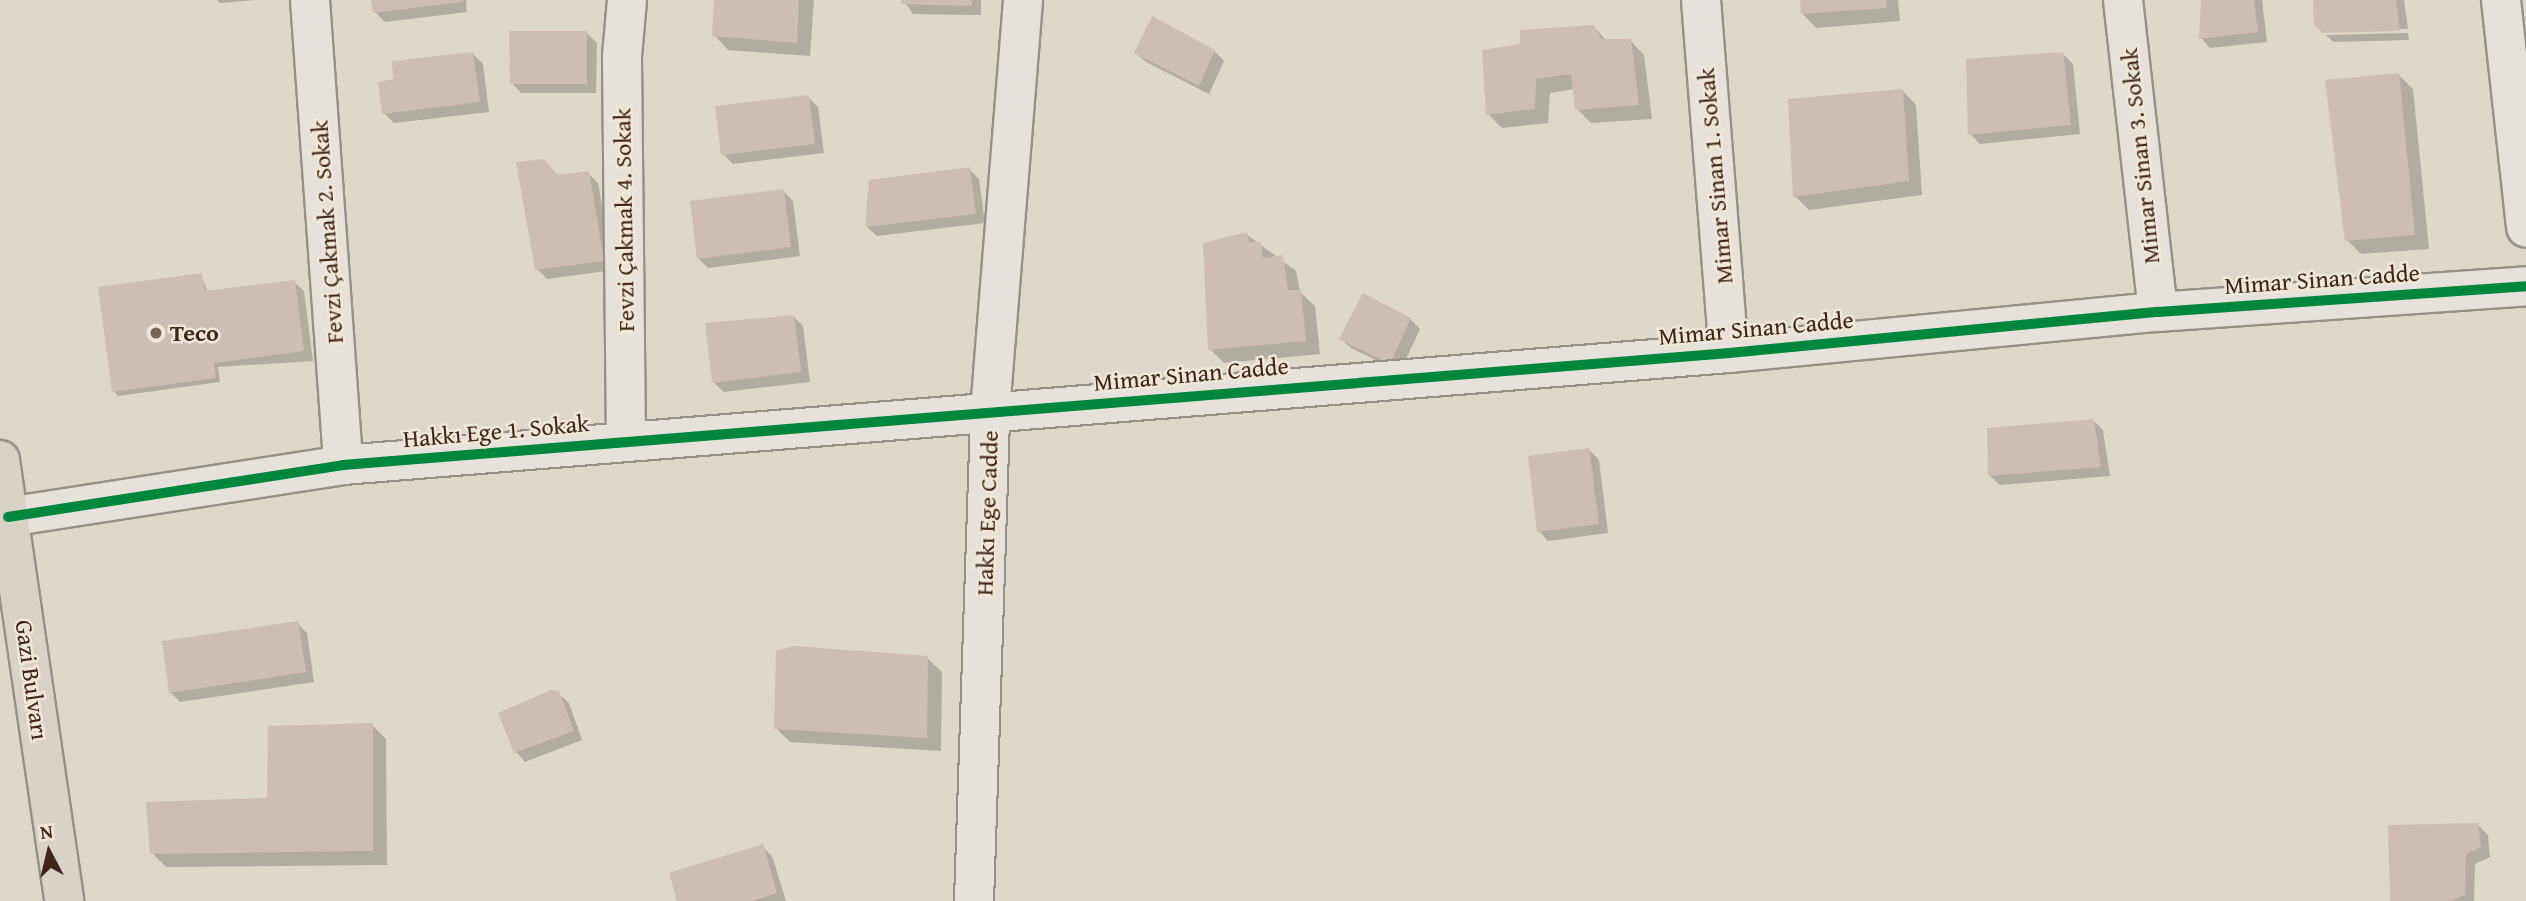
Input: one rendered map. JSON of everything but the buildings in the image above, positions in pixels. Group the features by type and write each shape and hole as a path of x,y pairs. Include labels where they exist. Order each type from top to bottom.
{"main road":[{"name":"Gazi Bulvarı","path":"0,460 64,901"}],"street":[{"name":"Fevzi Çakmak 2. Sokak","path":"310,0 343,465"},
{"name":"Fevzi Çakmak 4. Sokak","path":"626,440 622,56 627,0"},
{"name":"Hakkı Ege Cadde","path":"974,901 990,411 1023,0"},
{"name":"Mimar Sinan 1. Sokak","path":"1701,0 1729,352"},
{"name":"Mimar Sinan 3. Sokak","path":"2123,0 2158,312"},
{"path":"2501,0 2526,228"},
{"name":"Mimar Sinan Cadde","path":"990,411 1729,352 2158,312 2526,286"},
{"name":"Hakkı Ege 1. Sokak","path":"8,517 343,465 990,411"}],"cycle path":[{"path":"8,517 343,465 1729,353 2158,312 2526,286"}],"place":[{"name":"Teco","path":"156,333"}]}
